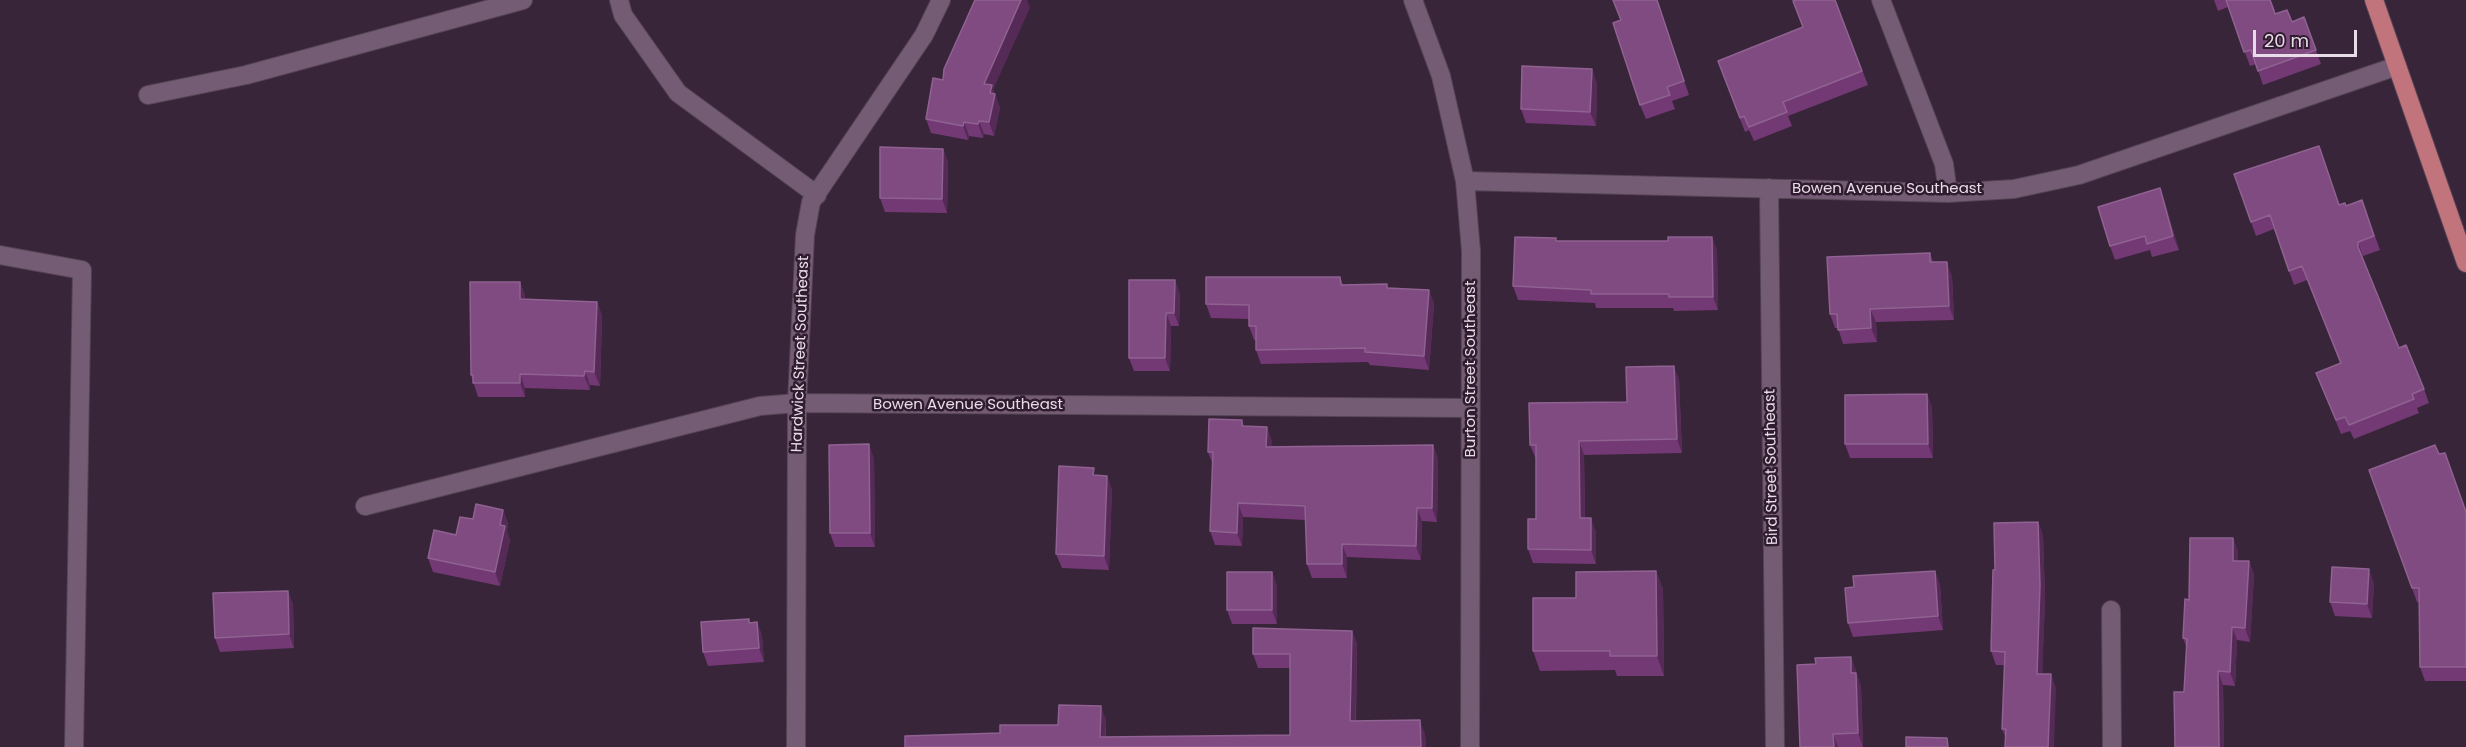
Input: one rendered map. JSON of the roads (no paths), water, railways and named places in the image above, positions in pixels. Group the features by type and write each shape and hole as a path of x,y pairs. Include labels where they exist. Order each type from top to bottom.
{"main road":[{"path":"2373,0 2466,263"}],"street":[{"path":"148,95 246,75 523,0"},
{"path":"619,0 623,15 678,93 817,195"},
{"name":"Hardwick Street Southeast","path":"796,747 797,403 805,235 812,202 924,35 941,0"},
{"name":"Burton Street Southeast","path":"1413,0 1441,76 1465,181 1471,251 1470,747"},
{"path":"1881,0 1944,164 1947,192"},
{"name":"Bowen Avenue Southeast","path":"1465,181 1947,192 2014,189 2079,175 2397,66"},
{"name":"Bird Street Southeast","path":"1769,188 1775,747"},
{"path":"0,255 82,270 74,747"},
{"name":"Bowen Avenue Southeast","path":"365,506 760,406 797,403 1471,408"},
{"path":"2111,610 2112,747"}]}
